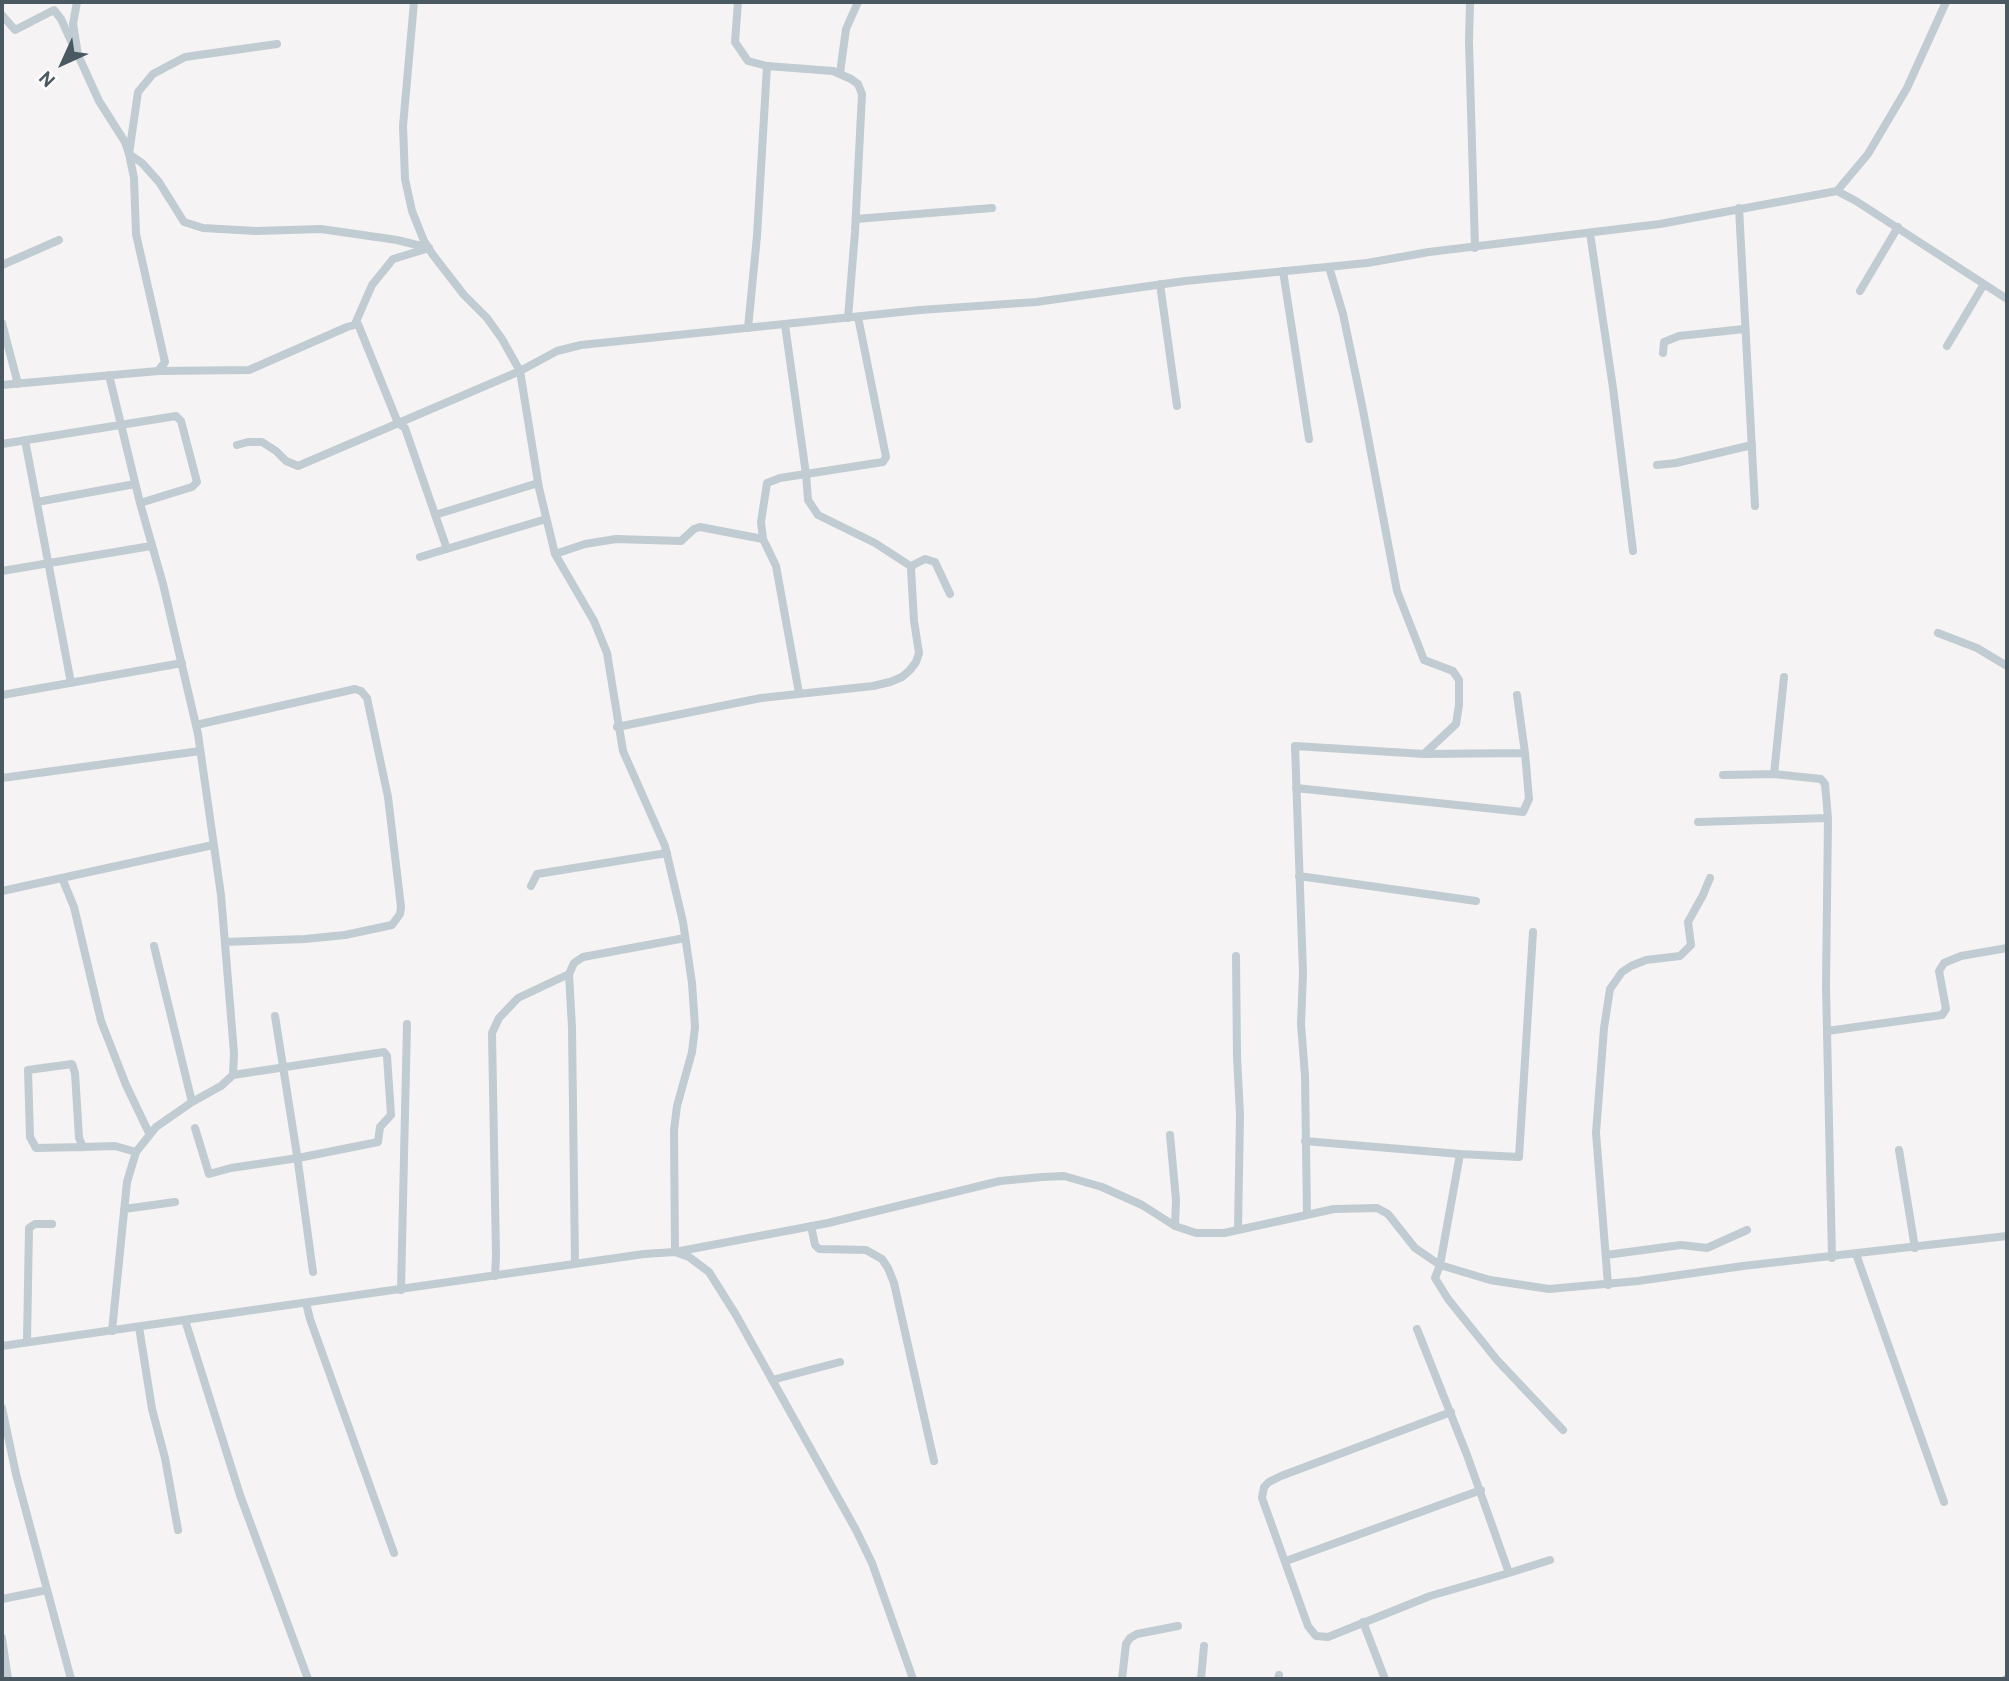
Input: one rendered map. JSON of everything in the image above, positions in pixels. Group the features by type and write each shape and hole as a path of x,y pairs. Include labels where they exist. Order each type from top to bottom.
{"street":[{"path":"77,2 73,24 78,55"},
{"path":"414,2 403,126 405,179 412,211 429,248 464,295 487,318 520,371 538,483 555,554 602,639 610,670 622,751 667,853 685,938 695,1027 692,1052 677,1106 674,1129 675,1252"},
{"path":"738,2 735,42 748,61 767,66 818,69 840,74 858,84 862,94 848,318"},
{"path":"840,74 846,29 858,2"},
{"path":"1470,2 1475,248"},
{"path":"237,445 262,442 286,461 298,466 573,346 1036,302 1160,284 1329,267 1520,240 1660,224 1837,191 1868,154 1907,88 1946,2"},
{"path":"2,15 15,30 54,10 61,19 99,101 125,142 134,178 136,233 164,362 158,371"},
{"path":"129,154 138,92 153,74 185,57 276,44"},
{"path":"748,328 757,236 767,66"},
{"path":"129,154 142,163 159,182 184,222 204,228 256,231 321,229 397,240 429,248"},
{"path":"1837,191 1898,227 2007,299"},
{"path":"856,219 992,208"},
{"path":"1739,208 1755,506"},
{"path":"1860,291 1898,227"},
{"path":"1590,233 1633,551"},
{"path":"2,265 59,240"},
{"path":"2,385 158,371 249,370 355,324 372,285 393,259 429,248"},
{"path":"1329,267 1343,314 1363,405 1397,591 1424,660 1453,671 1459,680 1456,724 1424,754"},
{"path":"1283,271 1309,439"},
{"path":"1160,284 1177,406"},
{"path":"1947,346 1984,284"},
{"path":"799,693 776,566 763,539 761,522 766,483 780,478 883,462 886,457 858,317"},
{"path":"2,323 18,383"},
{"path":"355,324 360,327 397,423 405,428 447,549"},
{"path":"785,325 808,500 818,515 876,542 912,567"},
{"path":"1663,353 1664,342 1679,336 1744,329"},
{"path":"109,375 196,725 221,895 234,1052 233,1075"},
{"path":"2,444 168,415 178,417 197,478 194,486 140,503"},
{"path":"25,440 71,683"},
{"path":"1657,465 1752,445"},
{"path":"435,515 538,483"},
{"path":"37,502 135,484"},
{"path":"420,557 546,519"},
{"path":"555,554 585,544 616,539 681,541 699,527 763,539"},
{"path":"2,571 151,546"},
{"path":"912,567 925,559 935,562 950,594"},
{"path":"617,727 671,714 799,693 873,686 902,677 916,662 919,653 914,621 912,567"},
{"path":"1938,633 1977,648 2007,666"},
{"path":"2,695 182,663"},
{"path":"1774,774 1784,677"},
{"path":"196,725 355,689 361,691 367,698 388,797 401,907 400,914 392,925 345,935 225,942"},
{"path":"1296,788 1523,812 1529,799 1517,695"},
{"path":"1307,1215 1301,1024 1303,973 1295,746 1424,754 1525,753"},
{"path":"2,778 200,751"},
{"path":"1723,775 1774,774 1824,780 1828,818 1827,1031 1832,1258"},
{"path":"1698,822 1828,818"},
{"path":"2,891 213,845"},
{"path":"531,886 537,874 667,853"},
{"path":"1299,876 1476,901"},
{"path":"62,878 74,907 101,1021 126,1085 149,1133"},
{"path":"1608,1285 1597,1133 1604,1028 1611,989 1622,972 1631,966 1646,960 1680,956 1691,946 1688,922 1710,878"},
{"path":"1305,1141 1519,1157 1533,932"},
{"path":"575,1265 569,974 574,963 583,957 685,938"},
{"path":"154,946 192,1101"},
{"path":"1827,1031 1942,1015 1946,1009 1939,971 1944,963 1961,956 2007,948"},
{"path":"1236,956 1240,1115 1238,1229"},
{"path":"495,1276 492,1033 499,1018 517,998 569,974"},
{"path":"275,1016 313,1272"},
{"path":"401,1290 407,1024"},
{"path":"112,1331 127,1182 136,1152 149,1133 192,1101 221,1086 233,1075 284,1069 380,1051 387,1056 391,1115 380,1127 378,1142 209,1174 195,1128"},
{"path":"83,1147 79,1138 75,1073 72,1065 28,1070 30,1137 36,1148 83,1147 115,1146 136,1152"},
{"path":"1170,1135 1176,1199 1175,1226"},
{"path":"1899,1150 1915,1248"},
{"path":"1460,1154 1440,1265 1435,1278 1448,1299 1497,1360 1563,1430"},
{"path":"2,1346 644,1254 675,1252 811,1226 1000,1181 1042,1177 1064,1177 1102,1187 1142,1205 1175,1226 1196,1233 1213,1234 1334,1209 1377,1208 1388,1214 1415,1248 1440,1265 1490,1280 1537,1288 1608,1285 1743,1266 1832,1258 2007,1236"},
{"path":"124,1209 175,1202"},
{"path":"27,1342 29,1228 35,1224 52,1224"},
{"path":"811,1226 815,1245 819,1249 866,1250 882,1259 888,1268 934,1461"},
{"path":"1606,1255 1681,1245 1707,1248 1747,1230"},
{"path":"675,1252 689,1257 709,1272 772,1380 872,1563 913,1679"},
{"path":"1856,1254 1944,1502"},
{"path":"306,1303 394,1553"},
{"path":"185,1321 240,1495 308,1679"},
{"path":"139,1328 152,1409 165,1458 178,1530"},
{"path":"1417,1329 1481,1490 1509,1573"},
{"path":"772,1380 841,1362"},
{"path":"2,1408 16,1474 71,1679"},
{"path":"1451,1412 1269,1482 1262,1492 1308,1626 1316,1636 1328,1637 1430,1596 1550,1560"},
{"path":"1286,1560 1481,1490"},
{"path":"2,1599 47,1590"},
{"path":"1363,1622 1385,1679"},
{"path":"1122,1679 1126,1644 1130,1638 1137,1634 1178,1626"},
{"path":"2,1639 8,1679"},
{"path":"1201,1679 1204,1646"}]}
